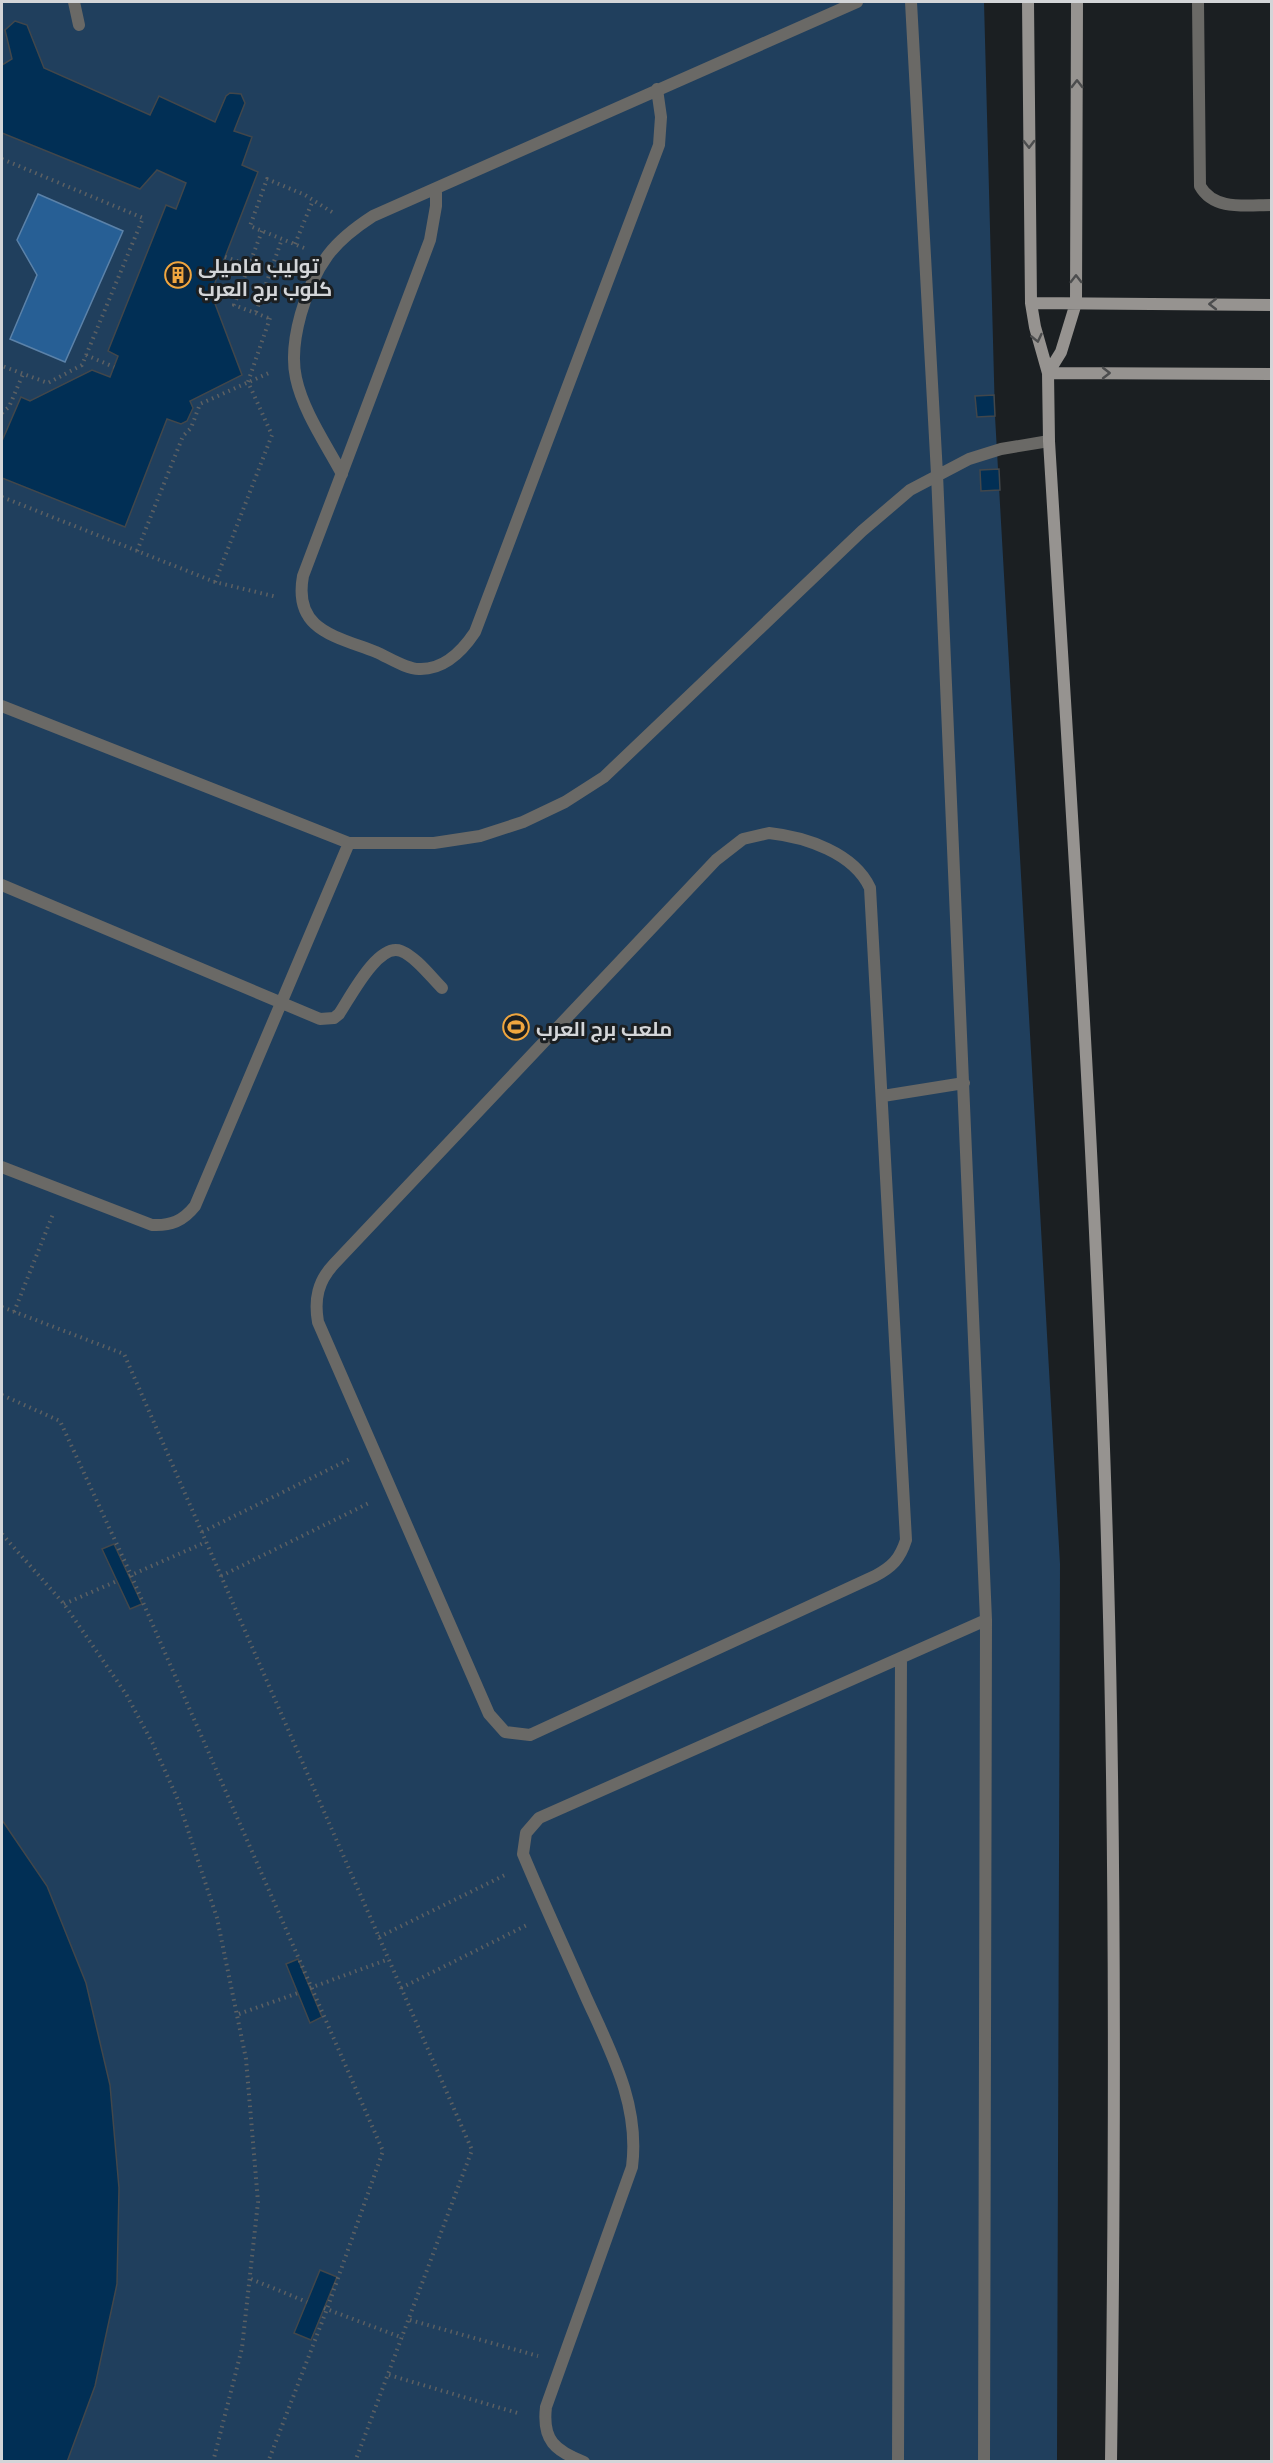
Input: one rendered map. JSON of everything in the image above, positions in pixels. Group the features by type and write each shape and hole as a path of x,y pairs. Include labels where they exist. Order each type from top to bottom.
{"street":[{"path":"1028,2 1031,303 1048,373 1048,441 1086,1049 1108,1578 1115,2084 1111,2462"},
{"path":"1048,373 1061,352 1076,303 1077,2"},
{"path":"1031,303 1272,305"},
{"path":"1048,373 1272,374"}],"lane":[{"path":"74,2 79,25"},
{"path":"342,474 302,396 294,361 298,326 317,275 327,256 356,227 373,216 857,2"},
{"path":"911,2 937,474 986,1620 984,2462"},
{"path":"1198,2 1200,186 1205,195 1215,202 1272,205"},
{"path":"436,188 436,206 430,240 303,576 301,600 304,612 321,631 419,669 446,662 467,643 475,632 658,145 661,117 657,89"},
{"path":"2,706 349,843 434,843 480,836 523,822 565,802 604,777 885,510 937,474 1001,448 1048,441"},
{"path":"769,833 784,834 840,855 853,863 863,874 872,904 906,1524 906,1540 901,1556 890,1568 530,1735 517,1736 505,1732 489,1714 373,1448 318,1322 316,1296 325,1273 716,860 743,838 769,833"},
{"path":"2,1167 152,1226 164,1226 187,1216 195,1206 349,843"},
{"path":"2,885 320,1019 334,1018 377,958 392,950 400,950 407,955 442,988"},
{"path":"883,1096 964,1083"},
{"path":"584,2462 555,2447 544,2421 546,2407 632,2167 635,2144 633,2121 621,2076 527,1864 523,1844 531,1825 539,1818 986,1620"},
{"path":"898,2462 901,1658"}],"path":[{"path":"2,159 143,218 82,365 48,383 2,366"},
{"path":"327,256 250,226 267,179 313,200 356,227"},
{"path":"295,244 313,200"},
{"path":"262,231 234,305 298,326"},
{"path":"256,312 282,239"},
{"path":"225,257 249,265"},
{"path":"215,582 272,435 248,382 270,318"},
{"path":"86,355 114,367"},
{"path":"137,551 183,436 191,428 200,404 294,361"},
{"path":"2,413 9,407 23,374"},
{"path":"2,497 215,582 258,594 301,600"},
{"path":"14,1312 62,1191"},
{"path":"2,1307 124,1354 472,2150 355,2462"},
{"path":"2,1395 60,1421 383,2151 268,2462"},
{"path":"202,1532 373,1448"},
{"path":"221,1576 392,1492"},
{"path":"2,1534 64,1604 126,1694 153,1744 178,1800 217,1918 239,2014 246,2059 258,2202 242,2348 213,2462"},
{"path":"130,1575 206,1542"},
{"path":"64,1604 117,1581"},
{"path":"379,1937 527,1864"},
{"path":"401,1988 549,1914"},
{"path":"311,1988 389,1959"},
{"path":"239,2014 298,1993"},
{"path":"251,2278 307,2302"},
{"path":"325,2309 403,2338"},
{"path":"410,2320 562,2363"},
{"path":"389,2374 544,2421"}],"shaded area":[{"name":"ملعب برج العرب","path":"2,2 984,2 995,416 1060,1564 1057,2461 2,2462"},
{"path":"38,194 123,231 65,362 10,339 37,275 17,240"}],"building":[{"name":"توليب فاميلى كلوب برج العرب","path":"15,21 27,25 44,68 150,115 159,96 215,122 226,96 230,93 241,94 245,103 234,131 252,137 242,165 258,172 211,293 242,375 190,401 193,408 187,421 181,424 167,419 125,527 2,478 2,441 21,397 30,401 92,370 110,377 118,356 108,351 166,205 176,209 186,183 157,170 140,189 2,133 2,65 12,59 5,30"},
{"path":"994,395 995,416 977,417 975,396"},
{"path":"999,469 1000,490 981,491 980,470"},
{"path":"114,1544 142,1604 130,1609 102,1549"},
{"path":"2,1820 47,1886 86,1983 110,2085 119,2188 117,2284 95,2386 67,2462 2,2462"},
{"path":"298,1959 322,2017 310,2023 286,1964"},
{"path":"320,2270 337,2277 311,2340 294,2333"}],"place":[{"name":"توليب فاميلى كلوب برج العرب","path":"178,275"},
{"name":"ملعب برج العرب","path":"516,1027"}]}
